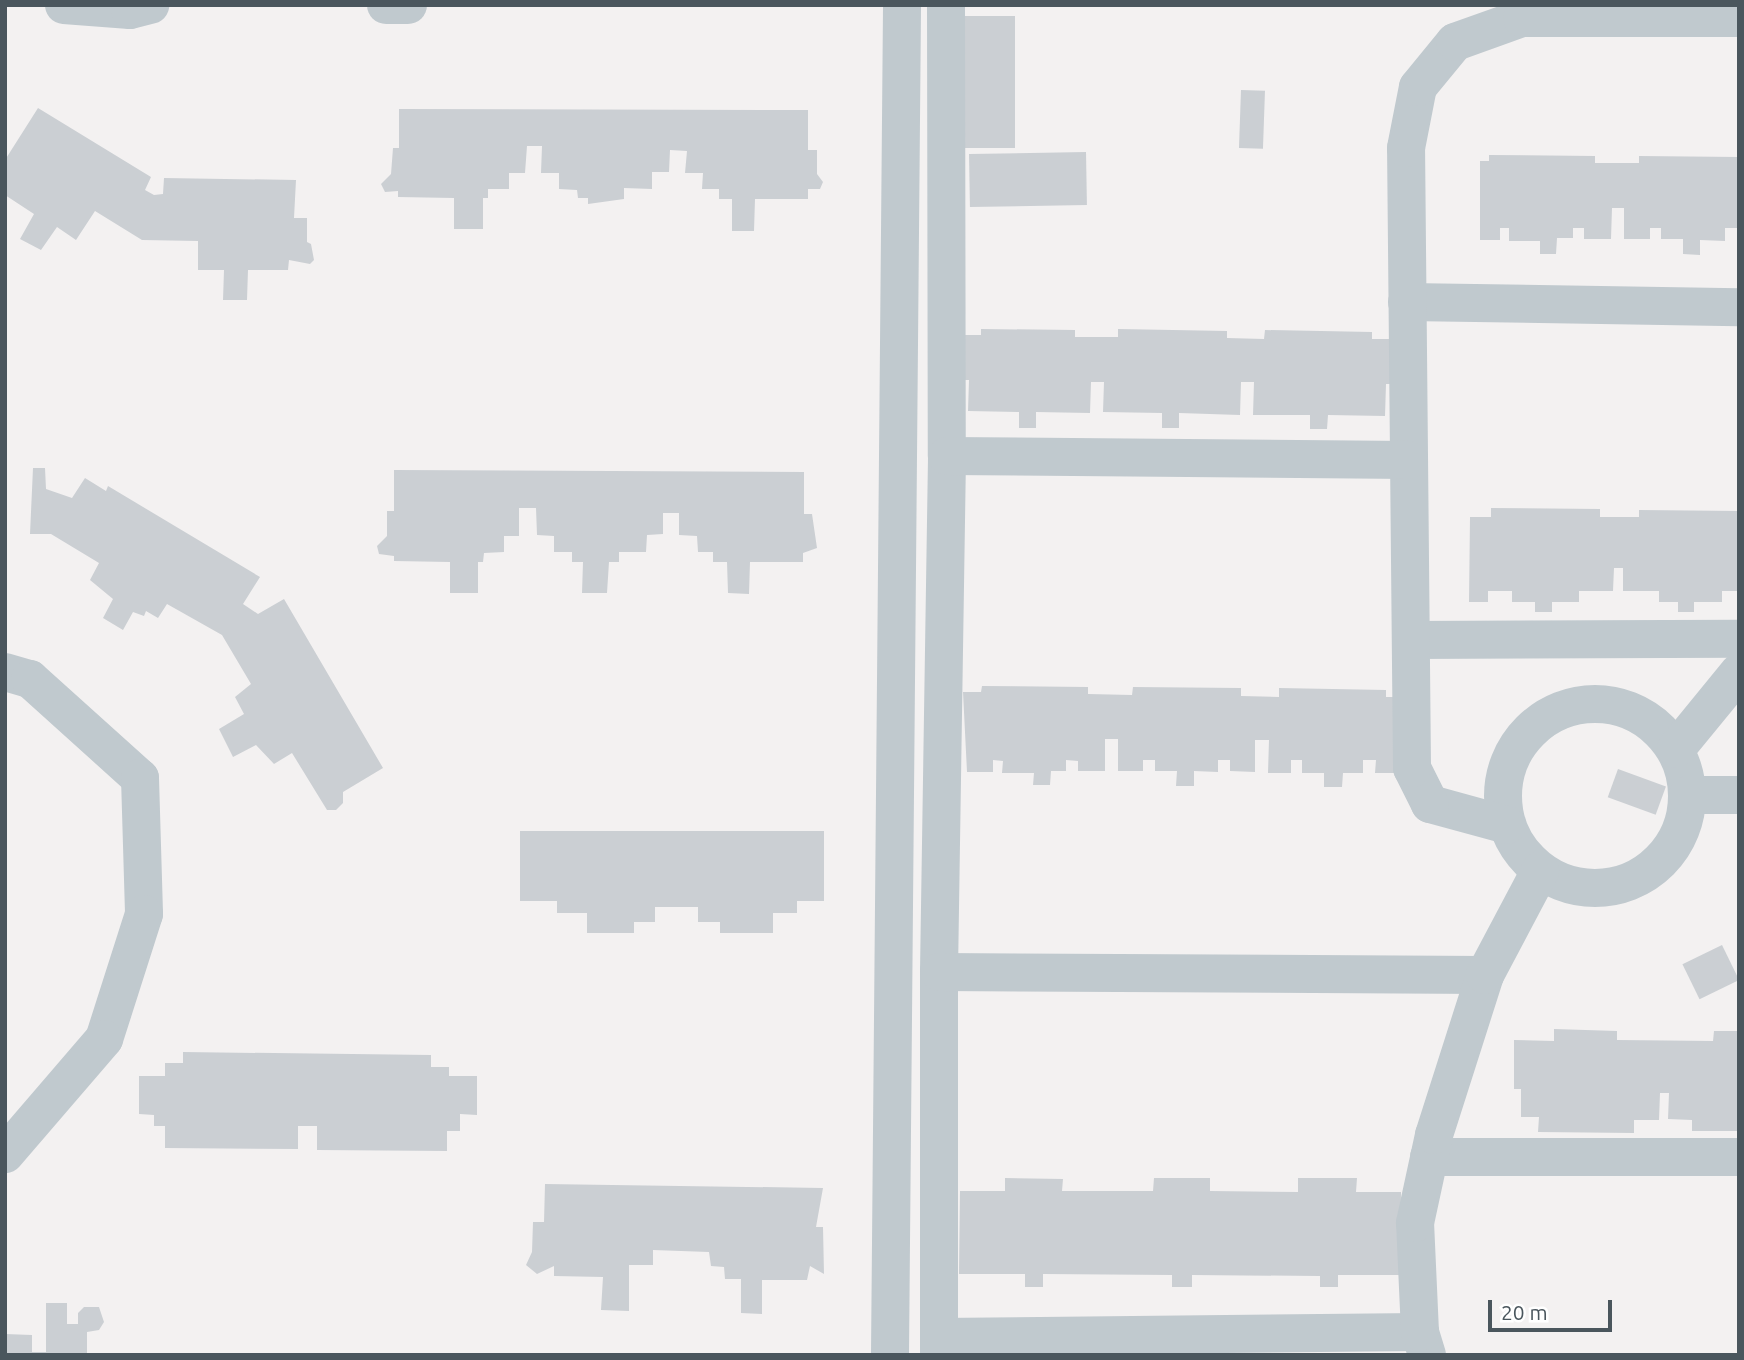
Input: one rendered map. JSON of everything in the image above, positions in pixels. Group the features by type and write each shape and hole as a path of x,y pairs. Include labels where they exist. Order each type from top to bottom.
{"street":[{"path":"64,5 130,10 150,5"},
{"path":"386,5 408,5"},
{"path":"890,1355 902,5"},
{"path":"946,5 947,456 939,972 939,1346 1424,1344 1415,1223 1429,1157 1485,975 1541,871"},
{"path":"1507,825 1430,804 1412,768 1406,148 1418,88 1455,42 1522,18 1625,11 1739,18"},
{"path":"1407,302 1739,307"},
{"path":"947,456 1409,460"},
{"path":"1411,640 1739,639"},
{"path":"5,672 30,679 140,778 144,914 104,1039 5,1154"},
{"path":"1676,749 1739,672"},
{"path":"1585,704 1617,706 1657,725 1676,749 1688,779 1688,812 1667,856 1642,877 1603,889 1571,886 1541,871 1518,848 1507,825 1504,775 1515,749 1536,724 1564,708 1585,704"},
{"path":"1688,795 1739,796"},
{"path":"939,972 1485,975"},
{"path":"1429,1157 1739,1157"}],"building":[{"path":"955,16 1015,16 1015,148 955,148"},
{"path":"1241,90 1265,91 1263,149 1239,148"},
{"path":"38,108 151,177 145,190 154,195 163,194 164,178 296,180 294,218 307,218 307,242 311,244 314,260 310,264 289,260 288,270 248,270 247,300 223,300 224,270 198,270 198,241 142,240 95,211 76,240 57,227 41,250 20,239 34,214 5,195 5,160"},
{"path":"399,109 808,110 808,150 817,150 817,174 823,182 820,189 808,189 808,199 755,199 754,231 732,231 732,199 719,199 719,189 702,189 703,173 685,173 687,151 670,150 669,172 652,172 652,189 624,188 624,199 588,204 588,198 578,198 577,190 559,189 559,173 541,173 542,146 527,146 525,173 509,173 509,189 488,189 488,198 483,198 483,229 454,229 454,198 398,197 398,191 385,192 381,184 391,174 393,148 399,148"},
{"path":"1086,152 1087,205 970,207 969,154"},
{"path":"1489,155 1595,156 1595,163 1639,163 1639,156 1739,157 1739,228 1725,228 1725,241 1700,240 1700,255 1683,254 1683,239 1661,239 1661,228 1650,228 1650,239 1624,239 1624,208 1612,208 1611,239 1584,239 1584,228 1573,228 1573,238 1557,238 1556,254 1540,254 1540,241 1509,241 1509,228 1500,228 1500,240 1480,240 1480,161 1489,161"},
{"path":"981,329 1075,330 1075,337 1118,337 1118,329 1227,331 1227,338 1264,339 1265,330 1372,332 1372,339 1392,339 1391,384 1386,384 1385,416 1328,415 1327,429 1310,429 1310,415 1253,415 1254,382 1241,382 1240,415 1179,413 1179,428 1162,428 1162,413 1103,412 1104,382 1091,382 1090,413 1036,412 1036,428 1019,428 1019,412 968,411 969,380 963,380 963,335 981,335"},
{"path":"33,468 45,468 46,489 72,498 85,478 106,491 108,486 260,577 243,604 258,614 284,599 383,768 343,792 343,803 336,810 327,810 292,753 274,764 256,745 233,757 219,729 244,714 235,697 251,684 222,635 167,604 158,618 146,611 144,616 133,612 123,630 103,618 113,599 90,580 99,563 51,534 30,534"},
{"path":"394,470 804,472 804,514 812,514 817,548 803,553 803,562 750,562 749,594 728,593 727,562 713,562 713,552 698,552 697,536 679,535 679,513 663,513 663,534 647,535 646,552 619,552 619,562 609,562 607,593 582,593 583,562 572,562 572,552 554,552 554,536 537,535 536,508 519,508 519,536 504,536 504,552 484,553 483,562 478,562 478,593 450,593 450,562 394,561 394,556 379,554 377,546 387,536 387,511 394,511"},
{"path":"1491,508 1600,509 1600,517 1639,517 1639,510 1739,511 1739,591 1722,591 1722,602 1694,602 1694,612 1678,612 1678,602 1659,602 1659,591 1623,591 1623,568 1614,568 1613,591 1579,591 1579,602 1552,602 1552,612 1535,612 1535,602 1512,602 1512,591 1488,591 1488,602 1469,602 1470,517 1491,517"},
{"path":"982,686 1088,687 1088,694 1132,695 1133,687 1241,688 1241,696 1279,697 1279,688 1386,690 1386,697 1407,697 1398,773 1375,773 1376,760 1363,760 1363,773 1343,773 1342,787 1324,787 1324,773 1302,773 1302,760 1291,760 1291,773 1268,773 1269,740 1255,740 1255,772 1230,771 1230,760 1218,760 1218,772 1194,771 1194,786 1176,786 1177,771 1155,771 1155,760 1143,760 1143,771 1118,771 1118,739 1105,739 1105,771 1078,771 1078,761 1066,760 1066,771 1051,771 1050,785 1033,785 1034,773 1002,773 1003,761 993,760 993,772 967,772 963,692 981,692"},
{"path":"1618,769 1666,786 1656,815 1608,797"},
{"path":"520,831 824,831 824,901 797,901 797,913 773,913 773,933 720,933 720,922 698,922 698,907 655,907 655,922 634,922 634,933 587,933 587,913 557,913 557,901 520,901"},
{"path":"1722,945 1739,980 1700,999 1682,964"},
{"path":"1554,1029 1617,1031 1617,1040 1713,1041 1714,1031 1739,1031 1739,1131 1692,1131 1692,1120 1668,1119 1669,1093 1660,1093 1659,1120 1634,1120 1634,1133 1538,1132 1539,1117 1521,1117 1521,1089 1514,1089 1514,1040 1554,1041"},
{"path":"183,1052 431,1055 431,1067 449,1067 449,1076 477,1076 477,1115 460,1114 460,1131 447,1131 447,1151 317,1150 317,1126 298,1126 298,1149 165,1148 165,1126 154,1126 154,1115 139,1114 139,1076 165,1076 165,1063 183,1063"},
{"path":"1005,1178 1063,1179 1062,1191 1153,1191 1154,1178 1210,1178 1210,1191 1298,1192 1298,1178 1357,1178 1356,1192 1401,1192 1400,1275 1338,1275 1338,1287 1320,1287 1320,1276 1192,1275 1192,1287 1172,1287 1172,1275 1043,1274 1043,1287 1025,1287 1025,1274 959,1274 960,1191 1005,1191"},
{"path":"545,1184 823,1188 816,1227 823,1227 824,1274 810,1266 807,1280 762,1280 762,1314 741,1313 741,1279 725,1279 724,1267 711,1266 709,1252 653,1250 653,1265 629,1265 629,1311 601,1310 603,1277 554,1276 554,1266 537,1274 526,1265 532,1252 533,1222 544,1222"},
{"path":"46,1303 67,1303 67,1324 78,1324 78,1313 84,1307 99,1307 104,1322 99,1330 87,1332 87,1355 5,1355 5,1334 32,1335 32,1352 46,1352"}]}
